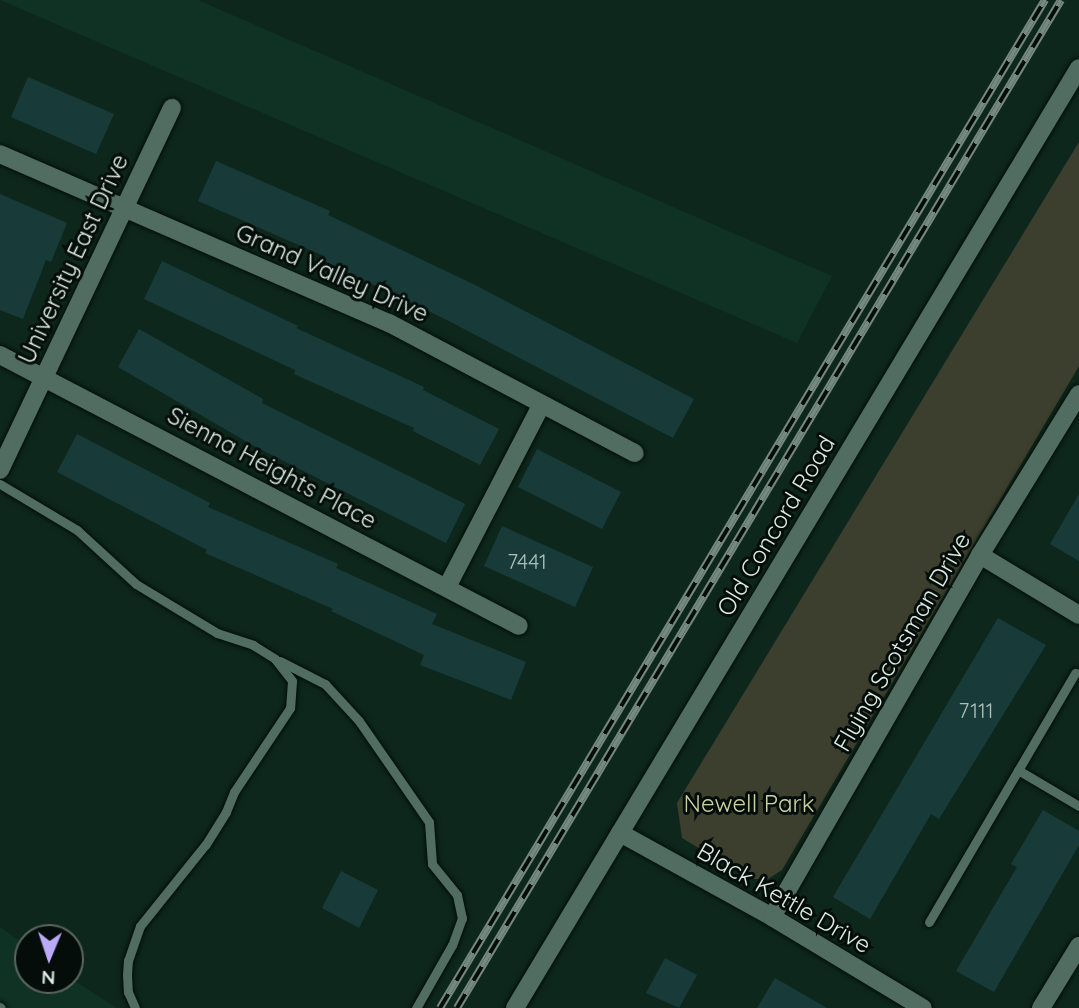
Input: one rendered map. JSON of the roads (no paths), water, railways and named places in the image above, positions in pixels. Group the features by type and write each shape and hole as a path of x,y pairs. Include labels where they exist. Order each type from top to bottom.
{"street":[{"name":"Old Concord Road","path":"514,1008 1079,68"},
{"name":"University East Drive","path":"0,470 172,108"},
{"name":"Grand Valley Drive","path":"0,154 388,323 635,453"},
{"name":"Sienna Heights Place","path":"0,355 519,626"},
{"name":"Flying Scotsman Drive","path":"772,917 980,555 1079,394"},
{"path":"447,587 542,404"},
{"path":"980,555 1079,615"},
{"name":"Black Kettle Drive","path":"620,833 772,917 923,1008"},
{"path":"1041,1008 1079,946"}],"lane":[{"path":"0,484 77,530 136,584 217,632 253,645 325,684 359,722 429,822 432,864 457,895 462,918 452,946 416,1008"},
{"path":"135,1008 128,992 127,975 128,960 140,926 205,845 234,792 290,708 292,681 275,659"},
{"path":"929,922 1075,673"},
{"path":"1018,770 1079,806"}],"railway":[{"path":"440,1008 1045,0"},
{"path":"457,1008 1061,0"}],"park label":[{"name":"Newell Park","path":"749,804"}]}
